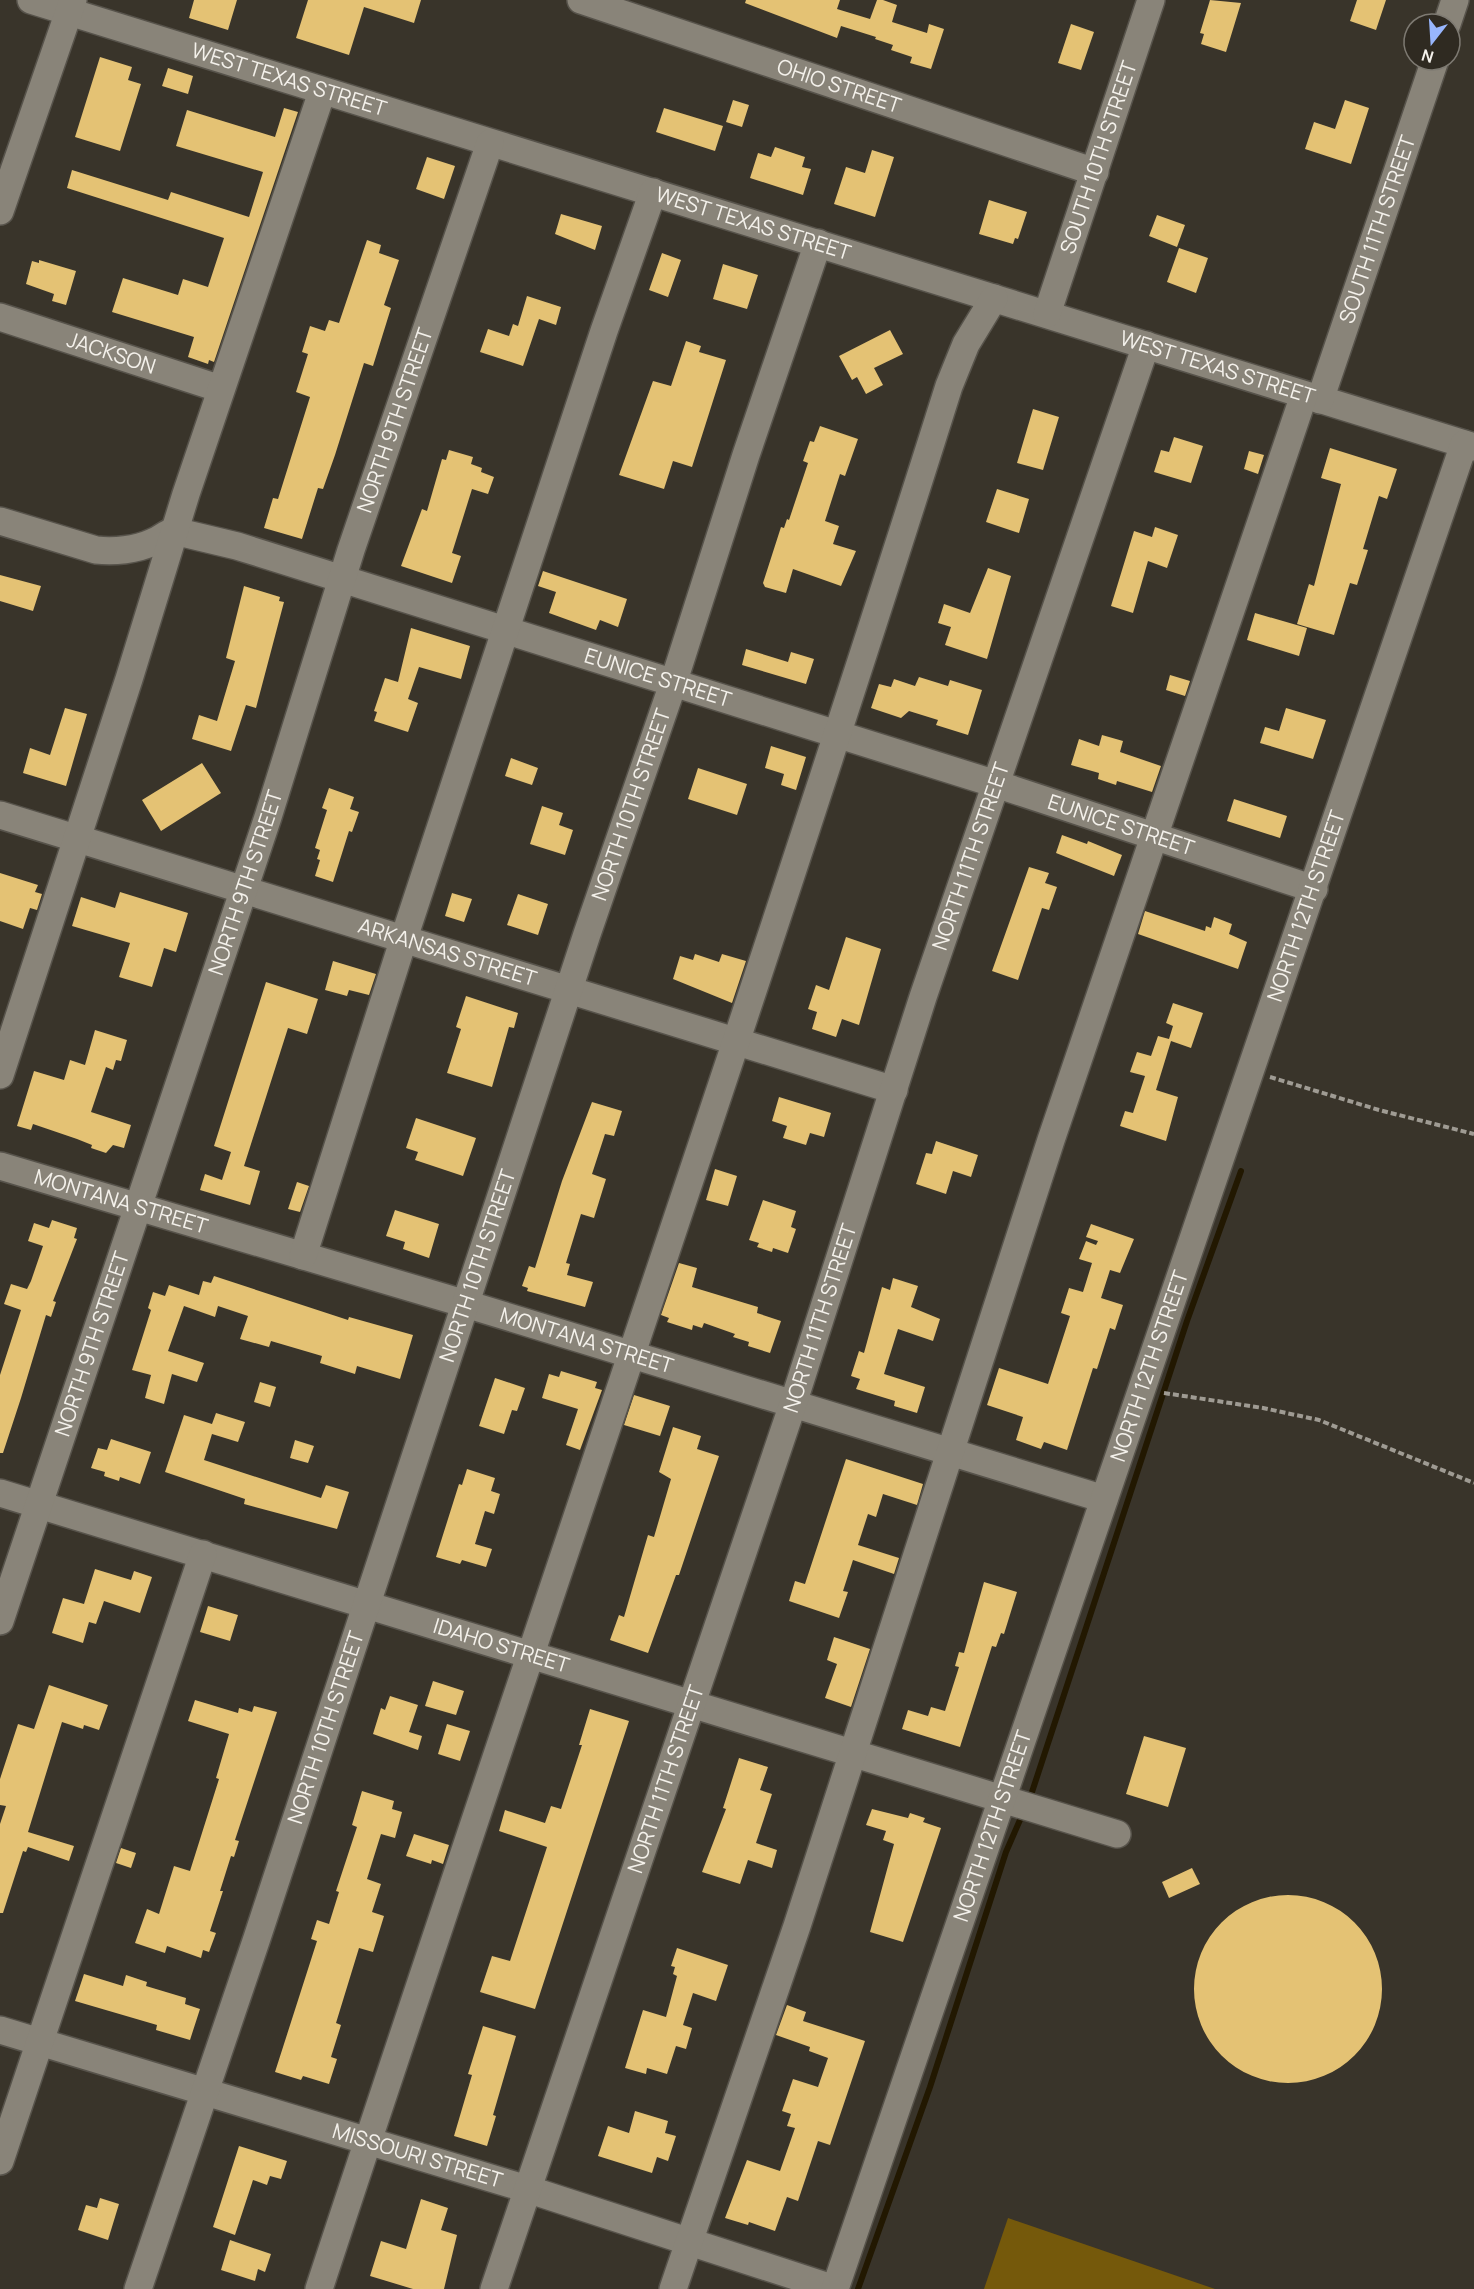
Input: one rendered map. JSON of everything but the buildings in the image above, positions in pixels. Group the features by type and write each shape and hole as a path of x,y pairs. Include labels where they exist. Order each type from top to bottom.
{"street":[{"name":"WEST TEXAS STREET","path":"31,0 71,6 322,92 819,243 1469,445"},
{"name":"OHIO STREET","path":"581,0 1095,172"},
{"name":"SOUTH 10TH STREET","path":"1047,314 1151,0"},
{"path":"0,211 4,184 71,6"},
{"name":"SOUTH 11TH STREET","path":"673,2289 796,1926 1051,1140 1156,837 1430,72"},
{"path":"0,1075 78,838 174,531 322,92"},
{"name":"NORTH 9TH STREET","path":"0,1621 244,888 342,579 490,143"},
{"path":"303,1256 404,938 653,192"},
{"name":"NORTH 10TH STREET","path":"138,2289 466,1304 568,989 673,684 746,455 819,243"},
{"path":"319,2289 734,1041 838,736 949,386 966,344 994,298"},
{"name":"JACKSON","path":"0,317 221,389"},
{"name":"NORTH 11TH STREET","path":"494,2289 793,1404 996,784 1146,345"},
{"name":"NORTH 12TH STREET","path":"835,2289 1104,1499 1469,445"},
{"path":"0,521 61,542 110,551 152,543 174,531"},
{"name":"EUNICE STREET","path":"174,531 237,546 996,784 1314,889"},
{"name":"ARKANSAS STREET","path":"0,816 244,888 894,1090"},
{"name":"MONTANA STREET","path":"0,1166 466,1304 1104,1499"},
{"name":"IDAHO STREET","path":"0,1493 1117,1834"},
{"path":"0,2161 42,2043 203,1554"},
{"name":"MISSOURI STREET","path":"0,2030 527,2189 835,2289"}],"path":[{"path":"1251,1073 1474,1134"},
{"path":"1142,1390 1263,1408 1319,1420 1474,1483"}],"shaded area":[{"path":"1008,2218 1215,2289 984,2289"}],"waterway":[{"path":"1031,1795 1187,1321 1241,1171"},
{"path":"858,2289 930,2087 1006,1852 1023,1813"}]}
